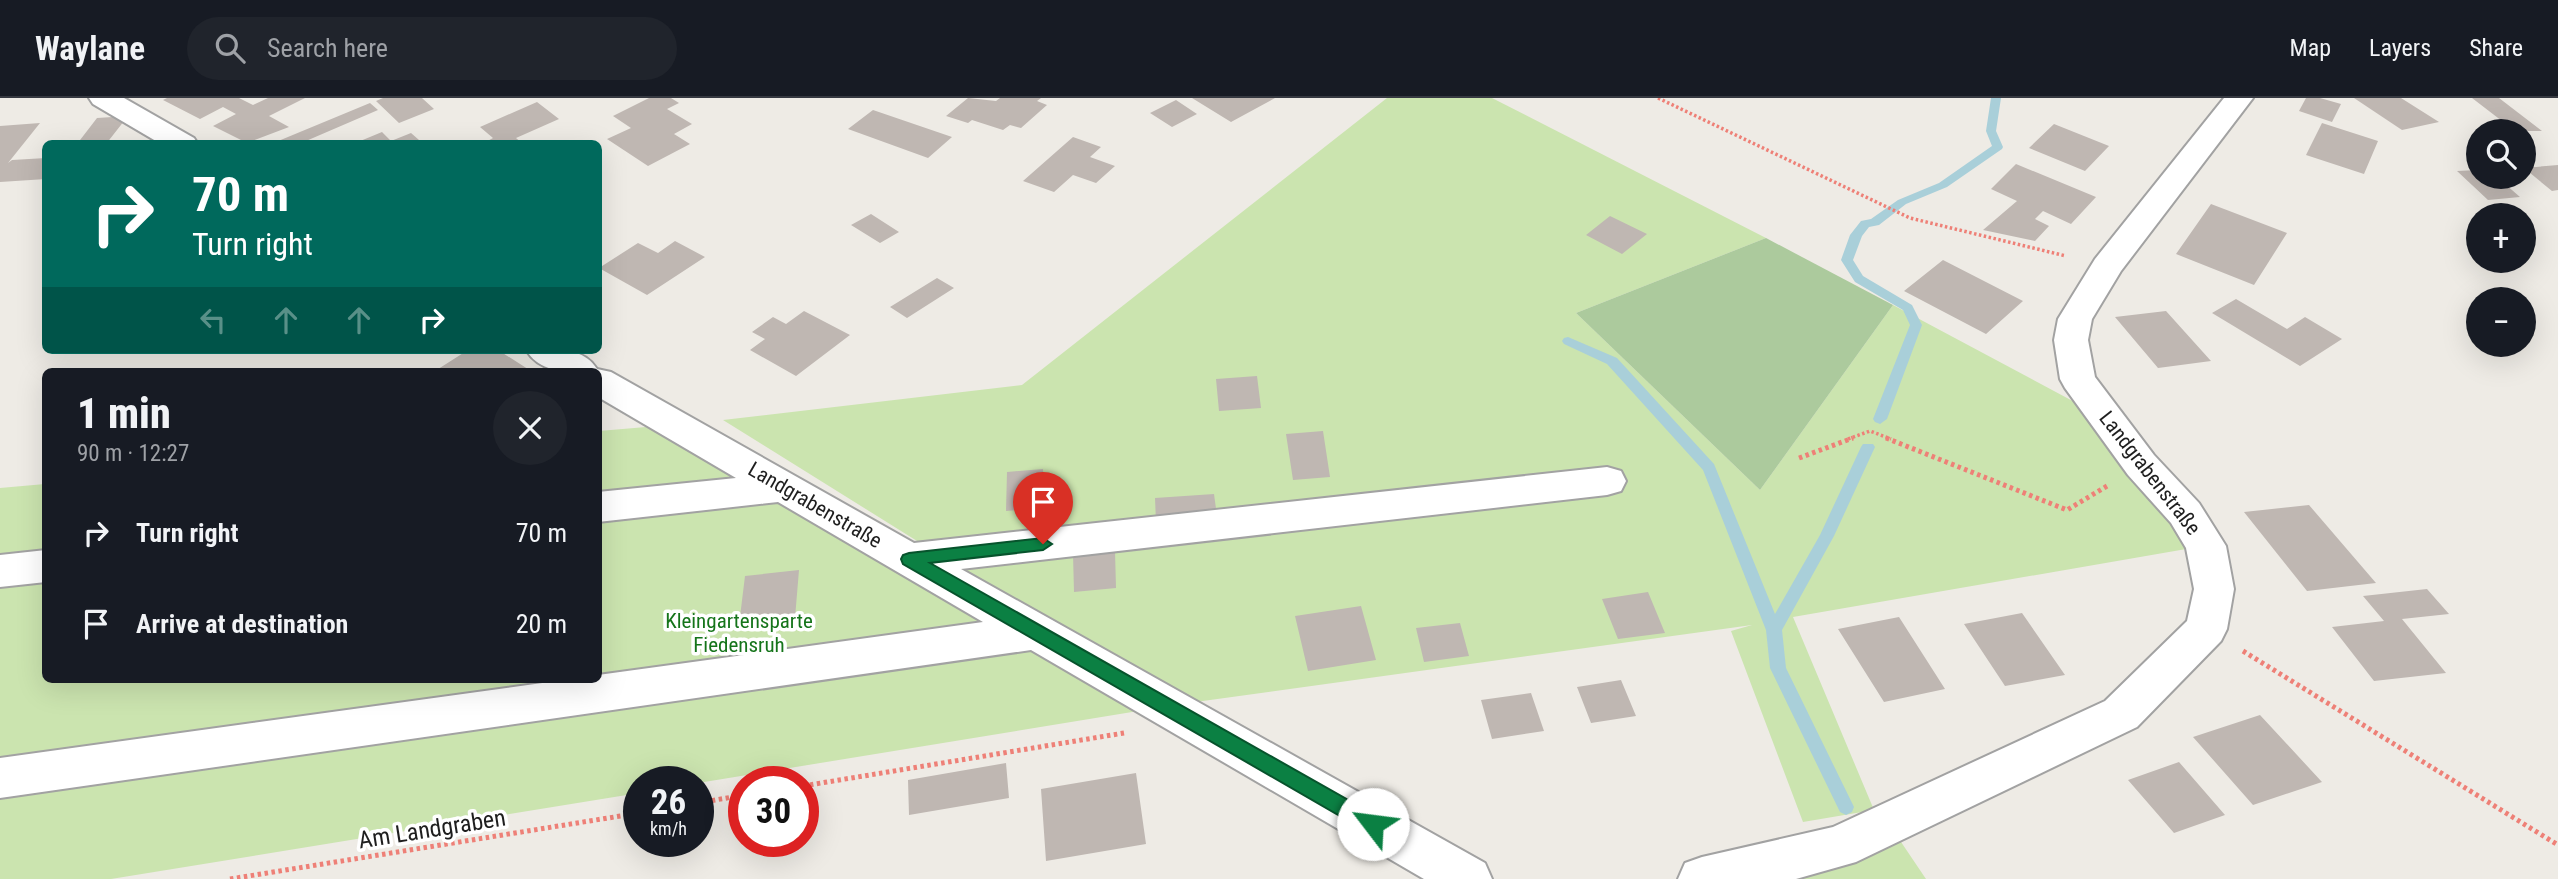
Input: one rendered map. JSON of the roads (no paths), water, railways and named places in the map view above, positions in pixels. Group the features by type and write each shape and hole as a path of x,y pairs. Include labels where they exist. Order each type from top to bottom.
{"street":[{"path":"103,98 176,140"},
{"name":"Landgrabenstraße","path":"1702,879 1839,847 2121,714 2206,629 2214,589 2206,547 2185,513 2141,466 2078,379 2071,340 2076,319 2107,266 2239,98"},
{"path":"551,354 575,368"},
{"name":"Landgrabenstraße","path":"602,383 1035,632 1175,720 1468,879"},
{"path":"909,559 1608,481"},
{"path":"602,507 784,487"},
{"path":"0,571 42,566"},
{"path":"0,778 1035,632"}],"waterway":[{"path":"1880,419 1916,325 1908,308 1859,279 1847,260 1856,235 1865,224 1875,222 1902,202 1943,185 1998,147 1991,131 1996,98"},
{"path":"1568,341 1612,361 1709,468 1774,630"},
{"path":"1774,630 1827,536 1868,447"},
{"path":"1774,630 1778,668 1846,807"}],"park label":[{"name":"Kleingartensparte Fiedensruh","path":"739,633"}]}
